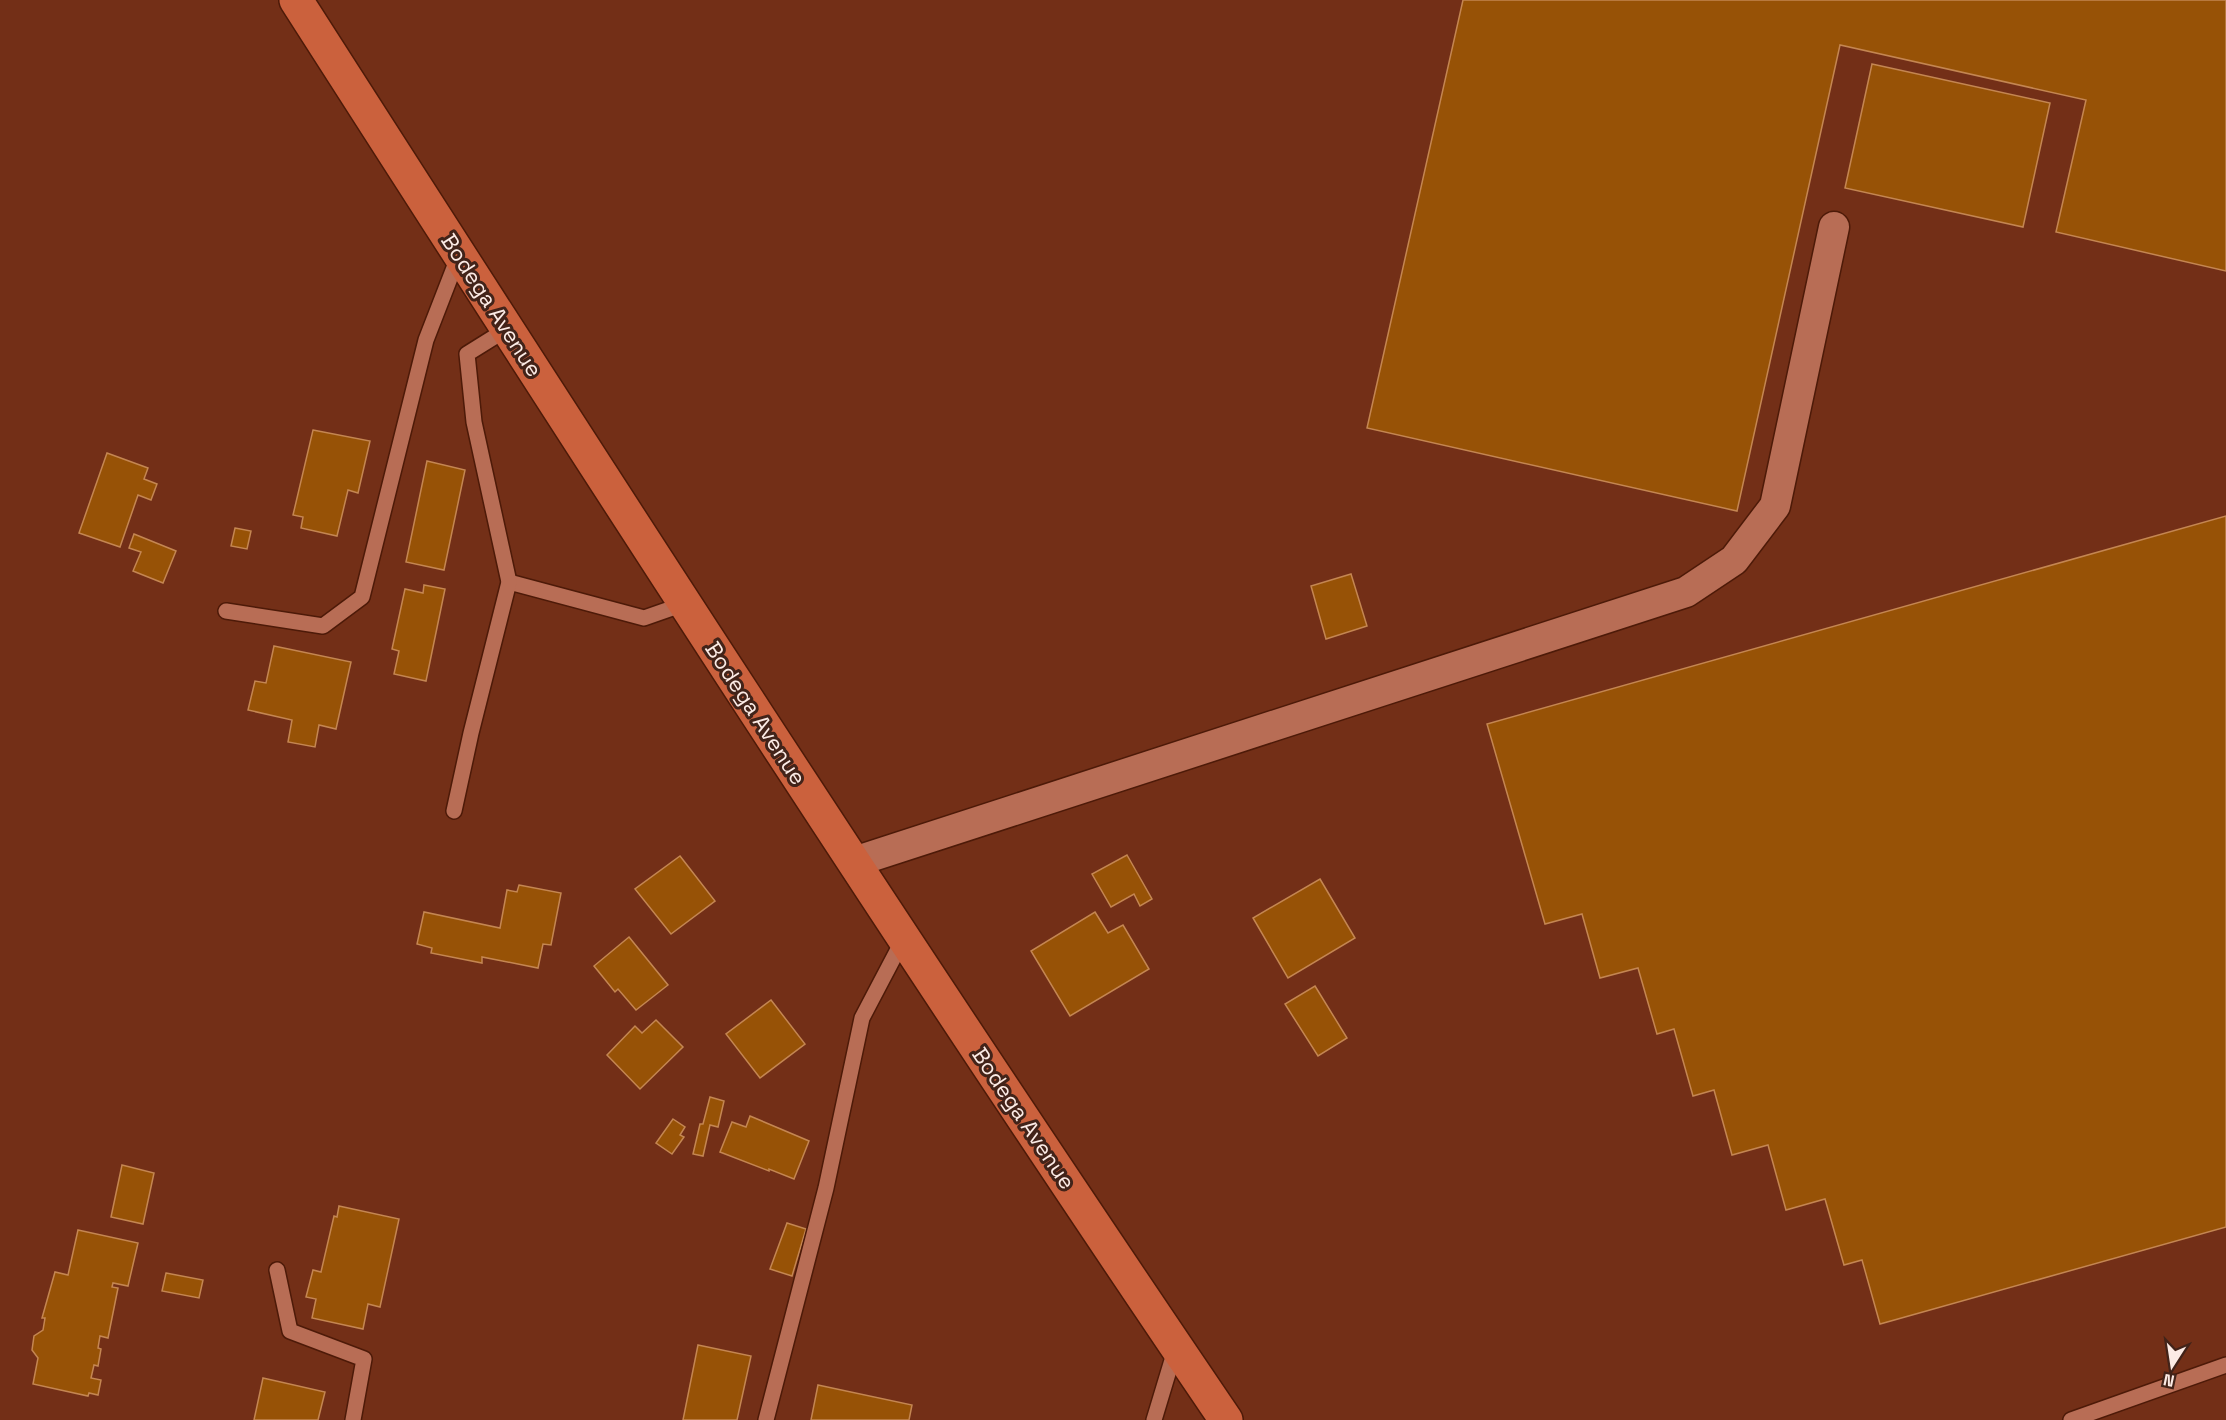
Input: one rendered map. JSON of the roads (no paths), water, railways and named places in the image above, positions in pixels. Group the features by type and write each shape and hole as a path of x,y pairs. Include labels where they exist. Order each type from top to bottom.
{"main road":[{"name":"Bodega Avenue","path":"296,0 684,603 904,938 1226,1420"}],"street":[{"path":"854,862 1686,592 1734,560 1775,507 1834,227"}],"lane":[{"path":"226,611 323,626 362,597 426,340 459,255"},
{"path":"454,811 509,582 474,422 467,354 507,329"},
{"path":"509,582 644,618 684,603"},
{"path":"766,1420 826,1188 862,1018 904,938"},
{"path":"277,1270 290,1331 364,1359 353,1420"},
{"path":"1154,1420 1176,1347"},
{"path":"2071,1420 2226,1365"}]}
